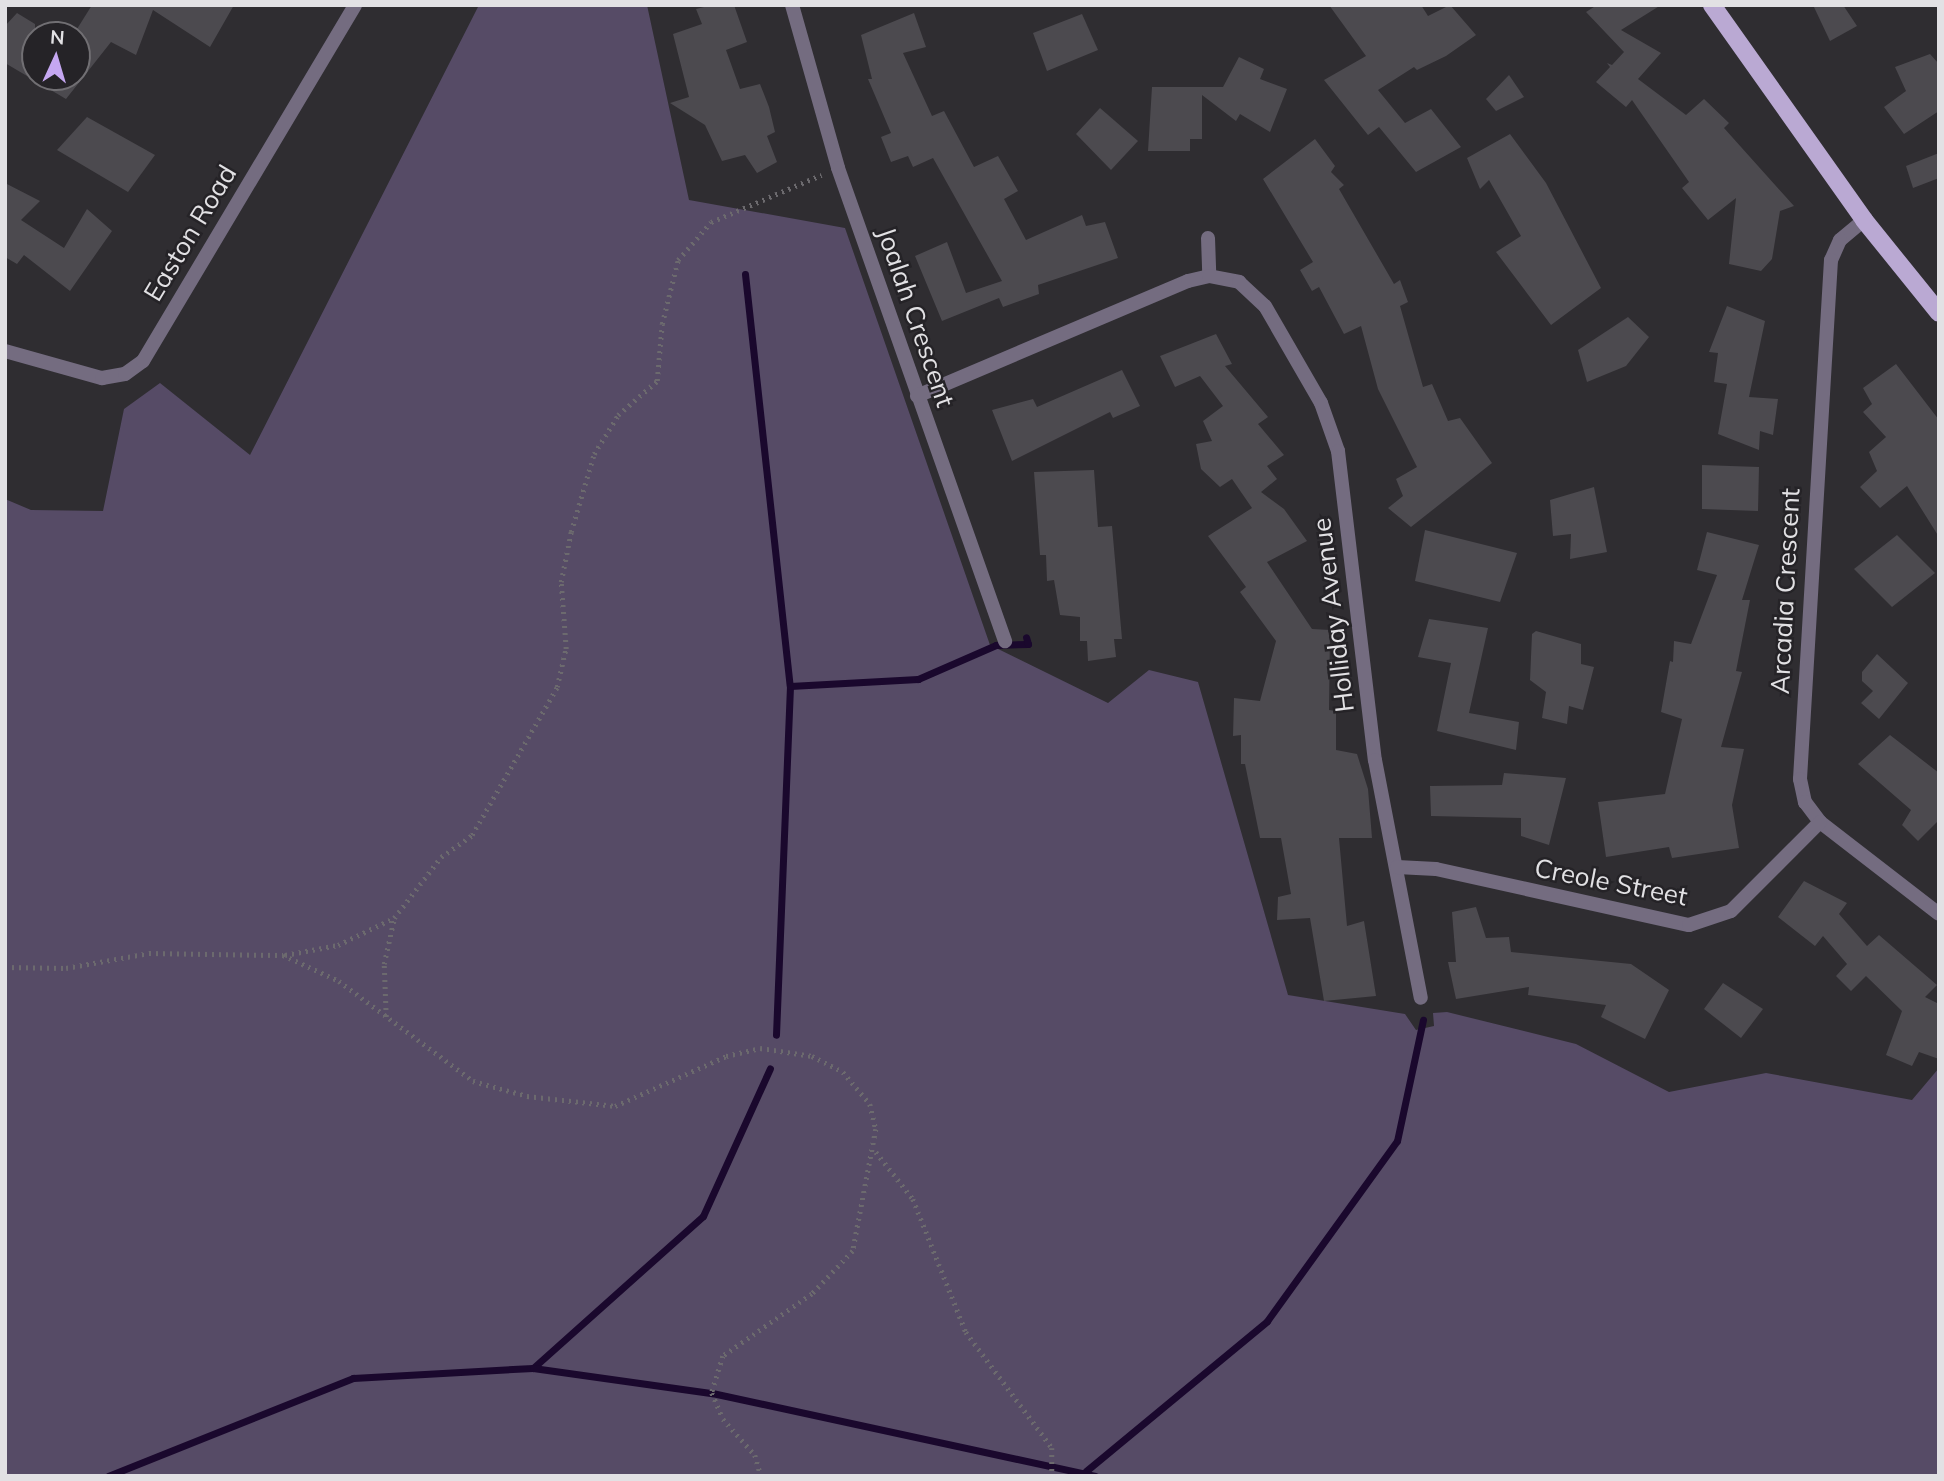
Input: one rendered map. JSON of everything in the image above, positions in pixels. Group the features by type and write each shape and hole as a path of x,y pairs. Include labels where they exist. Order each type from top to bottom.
{"main road":[{"path":"1712,5 1864,220 1939,313"}],"street":[{"name":"Easton Road","path":"5,351 102,378 125,374 143,361 355,5"},
{"name":"Joalah Crescent","path":"792,5 838,168 1005,641"},
{"name":"Arcadia Crescent","path":"1864,220 1834,250 1829,277 1800,779 1805,802 1820,822 1939,914"},
{"path":"917,396 1209,276 1208,238"},
{"name":"Holliday Avenue","path":"1209,276 1239,282 1265,306 1330,423 1338,451 1375,760 1421,998"},
{"name":"Creole Street","path":"1397,867 1436,869 1689,925 1731,911 1820,822"}],"path":[{"path":"386,1018 384,964 394,918 441,857 472,835 557,687 566,649 561,582 571,532 594,454 618,415 657,381 662,324 678,260 711,222 838,168"},
{"path":"5,967 66,968 149,953 283,955 338,945 394,918"},
{"path":"283,955 339,981 473,1081 527,1097 615,1106 726,1056 760,1048 812,1056 843,1072 870,1104 875,1151 853,1251 813,1294 723,1356 712,1393 723,1419 755,1455 761,1476"},
{"path":"875,1151 913,1199 966,1332 1052,1448 1052,1476"}],"shaded area":[{"path":"479,5 647,5 689,200 845,228 990,645 1108,703 1149,670 1198,682 1288,995 1405,1014 1416,1030 1434,1026 1433,1013 1447,1012 1576,1044 1669,1092 1766,1073 1912,1100 1939,1068 1939,1476 5,1476 5,499 31,510 103,511 124,409 160,383 250,455"}],"building":[{"path":"92,5 234,5 210,47 153,10 136,55 111,42 91,67 91,21 82,21"},
{"path":"712,5 734,5 747,42 726,50 740,89 760,84 769,107 775,132 767,136 777,162 757,173 745,155 722,161 705,125 670,103 689,97 673,34 702,24 696,9"},
{"path":"1329,5 1421,5 1428,16 1450,5 1476,35 1446,56 1417,70 1414,67 1378,90 1405,123 1431,109 1461,147 1416,172 1379,127 1368,135 1324,80 1366,56"},
{"path":"1597,5 1661,5 1621,30 1661,53 1638,79 1686,115 1704,99 1729,123 1724,128 1794,206 1780,211 1772,259 1761,271 1729,264 1736,198 1708,220 1682,188 1689,182 1632,100 1626,107 1596,82 1610,67 1607,63 1612,65 1624,52 1586,12"},
{"path":"1813,5 1843,5 1857,26 1830,41"},
{"path":"17,13 30,21 21,21 21,72 5,63 5,26"},
{"path":"914,13 926,47 903,53 932,116 944,111 974,167 998,156 1018,191 1004,199 1026,240 1082,215 1086,226 1105,222 1118,258 1038,285 1039,294 1003,307 999,298 942,321 915,256 947,242 966,293 1002,281 933,158 913,167 908,156 891,162 881,137 891,133 868,79 872,79 861,35"},
{"path":"1082,14 1098,50 1047,71 1033,33"},
{"path":"1930,54 1939,64 1939,111 1904,134 1884,107 1906,91 1895,67"},
{"path":"1239,57 1264,69 1260,79 1287,89 1270,132 1240,114 1236,121 1202,95 1202,139 1190,139 1190,151 1148,151 1152,87 1223,87"},
{"path":"1509,75 1524,97 1496,111 1486,99"},
{"path":"52,91 72,91 66,99"},
{"path":"1100,108 1138,141 1111,170 1076,134"},
{"path":"87,117 155,155 128,192 57,150"},
{"path":"1510,134 1546,183 1601,288 1551,325 1496,252 1521,236 1489,180 1480,189 1467,158"},
{"path":"1315,139 1335,166 1331,172 1344,185 1339,189 1394,284 1400,280 1408,302 1400,306 1423,387 1432,384 1448,421 1460,418 1492,463 1411,527 1388,508 1403,496 1396,479 1417,467 1378,389 1361,326 1344,334 1319,287 1312,291 1300,270 1313,262 1263,179"},
{"path":"1939,153 1939,178 1913,188 1906,166"},
{"path":"5,183 40,201 21,220 64,248 87,209 112,231 70,291 24,255 17,264 5,257"},
{"path":"1727,306 1765,321 1749,397 1778,399 1773,435 1760,431 1759,450 1718,434 1727,384 1714,382 1718,353 1709,352"},
{"path":"1628,317 1649,337 1626,366 1587,382 1578,350"},
{"path":"1216,334 1232,364 1225,366 1268,417 1258,424 1284,455 1267,466 1277,479 1261,492 1284,509 1307,541 1267,562 1312,629 1330,630 1329,710 1336,711 1336,750 1357,754 1368,789 1372,838 1339,838 1347,926 1364,921 1376,996 1324,1001 1310,918 1277,920 1278,897 1291,894 1281,838 1260,838 1245,764 1241,764 1241,735 1233,736 1234,698 1260,701 1276,641 1240,592 1246,587 1208,536 1252,508 1232,479 1220,487 1201,469 1196,444 1212,441 1203,421 1223,406 1200,376 1175,387 1160,356"},
{"path":"1896,364 1939,420 1939,537 1907,486 1880,508 1860,487 1877,471 1869,452 1886,437 1863,412 1872,404 1863,388"},
{"path":"1122,370 1140,406 1113,418 1110,412 1012,461 992,410 1033,399 1037,407"},
{"path":"1702,465 1759,467 1758,511 1702,509"},
{"path":"1094,470 1098,527 1112,526 1122,639 1114,639 1116,657 1088,661 1087,641 1080,641 1080,617 1060,615 1054,580 1047,581 1046,555 1040,555 1034,472"},
{"path":"1594,487 1607,552 1570,559 1571,534 1553,536 1550,500"},
{"path":"1425,530 1517,553 1500,602 1415,581"},
{"path":"1707,532 1759,545 1742,600 1750,600 1736,671 1742,672 1721,747 1744,749 1732,805 1739,848 1672,858 1669,847 1606,857 1598,802 1665,794 1682,719 1661,712 1670,661 1673,662 1674,641 1691,644 1717,575 1697,570"},
{"path":"1897,535 1935,573 1892,607 1854,569"},
{"path":"1429,619 1488,628 1469,713 1519,722 1516,750 1437,731 1451,663 1418,657"},
{"path":"1536,631 1581,644 1581,664 1594,667 1583,710 1569,706 1567,724 1542,718 1546,692 1530,680 1532,634"},
{"path":"1877,654 1908,683 1879,719 1861,703 1873,691 1862,681 1862,672"},
{"path":"1890,735 1939,773 1939,820 1918,841 1902,825 1911,810 1858,764"},
{"path":"1504,773 1566,778 1549,845 1521,836 1521,818 1431,816 1430,786 1502,785"},
{"path":"1804,881 1847,903 1839,914 1867,946 1879,935 1937,985 1925,997 1939,1004 1939,1059 1919,1052 1912,1066 1886,1055 1902,1011 1866,976 1851,991 1836,976 1847,964 1823,936 1815,946 1778,917"},
{"path":"1476,907 1486,938 1509,937 1511,952 1631,964 1669,990 1645,1039 1601,1017 1606,1005 1528,995 1529,987 1456,999 1448,962 1456,962 1452,912"},
{"path":"1723,983 1763,1009 1741,1038 1704,1009"}],"waterway":[{"path":"745,274 790,686 776,1035"},
{"path":"790,686 918,679 996,645 1028,644 1026,637"},
{"path":"1086,1471 1267,1321 1397,1141 1423,1020"},
{"path":"533,1368 703,1216 770,1068"},
{"path":"108,1476 353,1378 533,1368 712,1393 1095,1476"}]}
